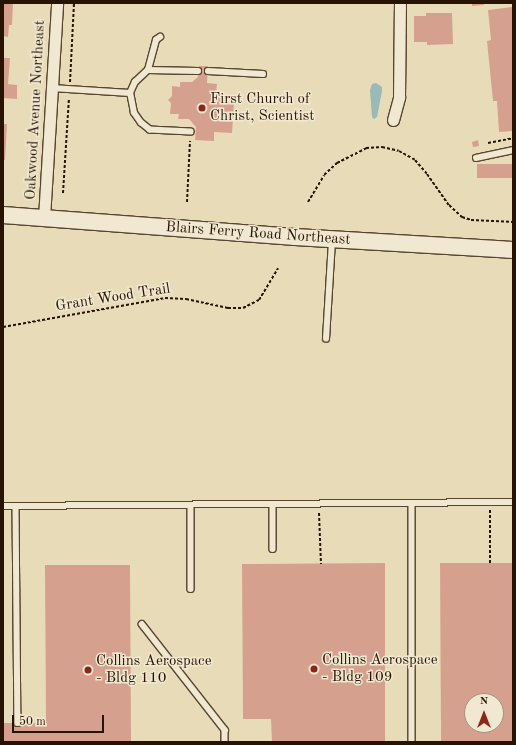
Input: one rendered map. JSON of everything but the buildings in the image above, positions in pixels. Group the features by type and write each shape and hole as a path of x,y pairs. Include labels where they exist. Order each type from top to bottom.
{"main road":[{"name":"Blairs Ferry Road Northeast","path":"3,215 332,239 513,250"}],"street":[{"name":"Oakwood Avenue Northeast","path":"44,218 57,3"},
{"path":"393,120 399,97 400,3"}],"lane":[{"path":"160,37 156,40 148,70 135,82 130,93 134,113 141,123 150,130 191,132"},
{"path":"148,70 198,71"},
{"path":"208,72 263,74"},
{"path":"52,88 130,93"},
{"path":"476,158 513,150"},
{"path":"326,338 332,239"},
{"path":"3,506 513,502"},
{"path":"412,503 412,742"},
{"path":"273,504 273,549"},
{"path":"191,505 191,589"},
{"path":"16,506 18,723"},
{"path":"142,624 225,730 225,742"}],"path":[{"path":"488,143 513,138"},
{"path":"187,202 190,140"},
{"path":"308,202 324,175 337,163 366,148 382,147 399,151 415,160 449,205 462,217 471,220 513,222"},
{"name":"Grant Wood Trail","path":"3,327 165,298 186,299 228,308 243,308 260,300 278,268"},
{"path":"490,503 490,563"},
{"path":"319,504 321,564"}],"water":[{"path":"376,83 382,87 382,91 377,117 374,119 372,117 370,90 372,84"}],"place":[{"name":"First Church of Christ, Scientist","path":"202,108"},
{"name":"Collins Aerospace - Bldg 109","path":"314,669"},
{"name":"Collins Aerospace - Bldg 110","path":"88,670"}]}
